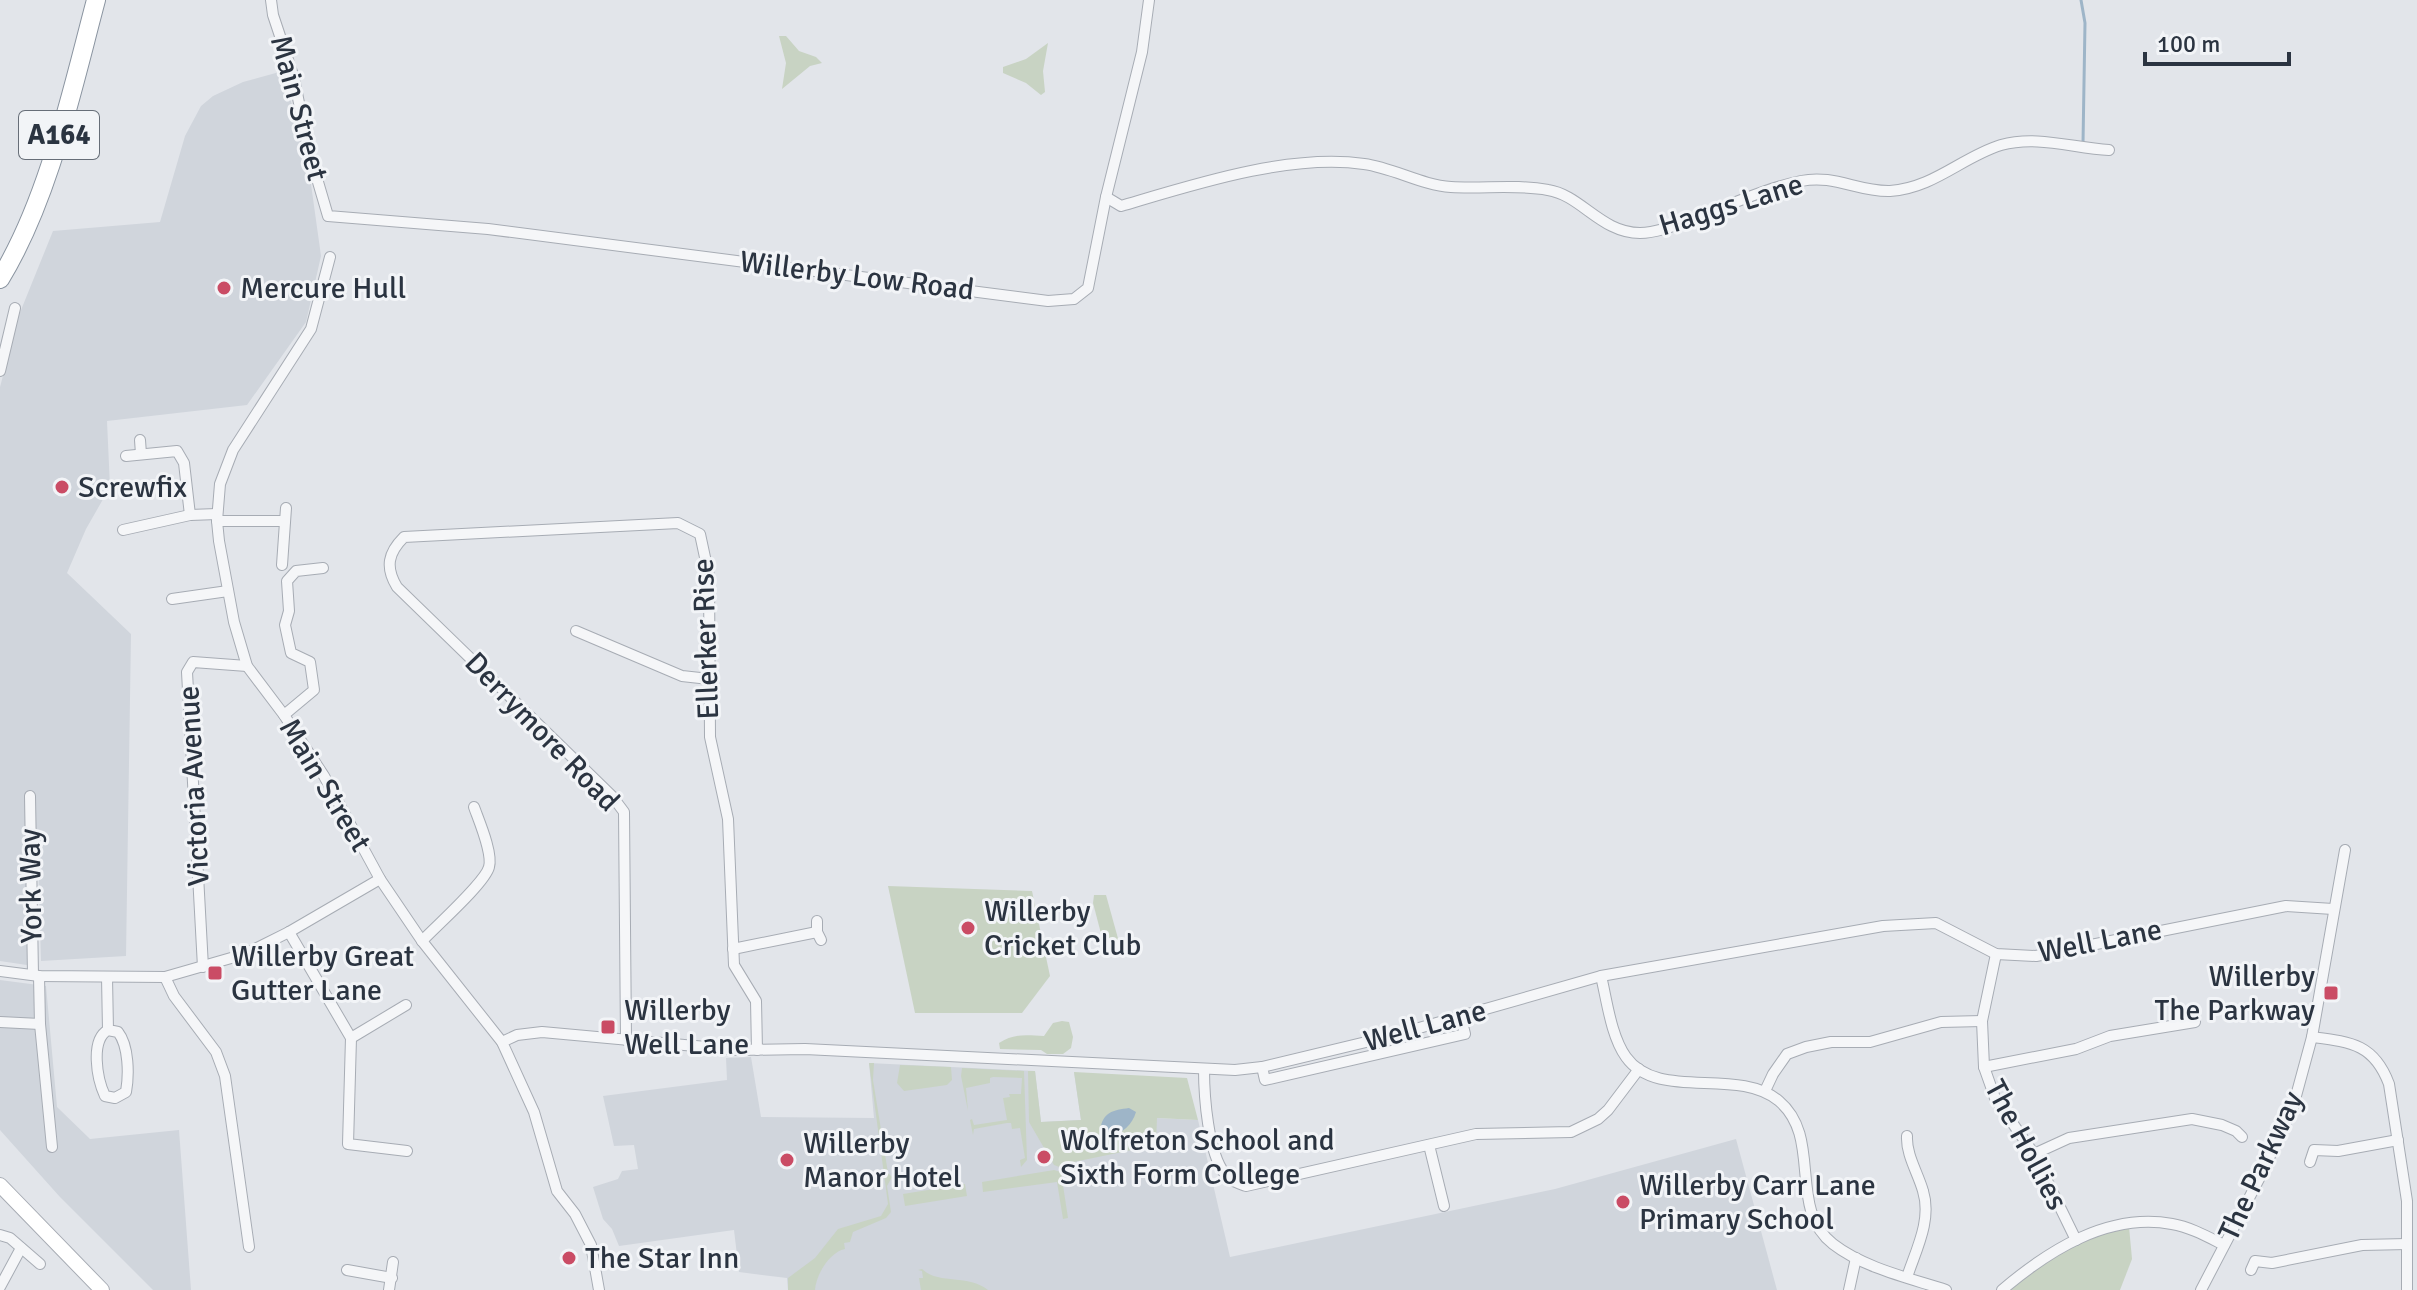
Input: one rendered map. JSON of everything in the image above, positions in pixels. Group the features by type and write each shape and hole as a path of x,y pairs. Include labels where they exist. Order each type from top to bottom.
{"highway":[{"name":"A164","path":"3,261 43,151 87,0"},
{"name":"A164","path":"3,261 53,156 96,0"}],"main road":[{"path":"0,1185 102,1290"}],"street":[{"name":"Main Street","path":"271,0 328,216"},
{"name":"Willerby Low Road","path":"328,216 488,229 1048,301 1074,299 1088,288 1106,197 1142,52 1149,0"},
{"name":"Haggs Lane","path":"1101,222 1121,206 1193,185 1256,171 1324,162 1362,163 1451,187 1511,186 1553,190 1618,229 1640,233 1667,228 1758,193 1800,181 1823,178 1864,189 1889,191 1912,187 1949,173 2001,145 2034,141 2109,150"},
{"path":"1106,197 1121,206"},
{"name":"Main Street","path":"330,257 311,329 260,404 233,450 220,484 217,518 228,591 247,666 324,776 380,879 422,941 502,1042 527,1093 557,1191 575,1214 591,1245 599,1290"},
{"path":"0,371 15,308"},
{"path":"140,440 141,454"},
{"path":"126,456 177,451 184,463 190,515"},
{"path":"282,565 286,508"},
{"path":"123,530 190,515 285,521"},
{"name":"Ellerker Rise","path":"392,549 404,537 678,523 700,534 709,576 710,737 728,819 734,965 756,1001 757,1050"},
{"name":"Derrymore Road","path":"392,549 388,565 397,587 612,796 624,812 626,1040"},
{"path":"284,715 314,690 313,658 296,658 291,653 285,625 289,611 287,581 296,571 323,568"},
{"path":"172,599 228,591"},
{"path":"572,630 682,676 709,679"},
{"name":"Victoria Avenue","path":"203,967 187,672 193,662 201,661 247,666"},
{"name":"York Way","path":"30,796 36,976 52,1147"},
{"path":"422,941 485,876 489,866 488,831 474,807"},
{"name":"The Parkway","path":"2201,1290 2293,1107 2312,1037 2345,850"},
{"path":"0,971 36,976 165,977 245,954 380,879"},
{"name":"Well Lane","path":"502,1042 517,1035 542,1032 757,1050 847,1050 1204,1069 1262,1067 1461,1018 1601,976 1914,923 1936,923 1996,954 2036,956 2286,906 2333,909"},
{"path":"733,949 819,931"},
{"path":"289,932 351,1038 346,1145 402,1154"},
{"name":"The Hollies","path":"1996,954 1982,1021 1984,1067 1995,1098 2034,1154 2076,1240"},
{"path":"1601,976 1626,1058 1655,1077 1746,1085 1765,1091 1781,1103 1799,1130 1808,1200 1821,1232 1833,1244 1856,1258 1946,1290"},
{"path":"107,977 108,1030"},
{"path":"165,977 174,996 216,1052 225,1076 249,1250"},
{"path":"351,1038 402,1011"},
{"path":"1262,1067 1261,1081 1465,1034 1461,1018"},
{"path":"1765,1091 1787,1054 1806,1047 1831,1042 1870,1042 1941,1022 1982,1021"},
{"path":"0,1022 40,1024"},
{"path":"1984,1067 2076,1049 2110,1036 2195,1022"},
{"path":"108,1030 118,1032 125,1041 128,1085 126,1092 115,1098 105,1096 101,1087 97,1042 108,1030"},
{"path":"2312,1037 2357,1045 2372,1054 2383,1067 2389,1084 2407,1201 2407,1290"},
{"path":"1204,1069 1206,1111 1218,1162 1225,1175 1246,1186 1476,1134 1571,1132 1588,1125 1608,1110 1639,1069"},
{"path":"2034,1154 2069,1138 2192,1119 2222,1125 2242,1137"},
{"path":"1907,1136 1907,1147 1926,1207 1922,1235 1907,1277"},
{"path":"2310,1162 2314,1150 2338,1151 2398,1140"},
{"path":"1429,1145 1443,1206"},
{"path":"2002,1290 2052,1252 2076,1240 2128,1223 2173,1224 2224,1245"},
{"path":"0,1235 10,1238 40,1264"},
{"path":"2251,1270 2255,1261 2272,1263 2362,1245 2407,1244"},
{"path":"0,1287 21,1248"},
{"path":"1849,1290 1856,1258"},
{"path":"389,1290 393,1262"},
{"path":"347,1270 392,1278"}],"shaded area":[{"path":"283,71 309,170 321,256 306,322 247,405 107,421 110,487 86,529 67,573 131,634 126,956 41,961 38,859 28,856 27,965 0,961 0,387 19,315 53,231 160,222 185,136 201,106 213,96 243,82"},
{"path":"0,980 46,986 57,1107 90,1139 179,1130 191,1290 153,1290 60,1197 0,1130"},
{"path":"751,1057 761,1117 874,1118 869,1063 1035,1071 1041,1122 1081,1120 1074,1072 1156,1118 1198,1120 1230,1257 1555,1189 1736,1139 1777,1290 788,1290 787,1278 739,1272 734,1230 619,1246 612,1229 603,1219 593,1187 618,1179 622,1171 638,1169 634,1145 614,1146 603,1096 727,1080 726,1058"}],"green space":[{"path":"779,36 786,36 799,51 816,57 822,63 810,66 782,89 786,63"},
{"path":"1048,43 1043,71 1045,92 1041,95 1026,83 1003,73 1003,67 1026,59"},
{"name":"Willerby Cricket Club","path":"888,886 1032,891 1050,976 1022,1013 915,1013"},
{"path":"1094,895 1106,895 1119,942 1104,945 1093,903"},
{"path":"1069,1022 1073,1037 1071,1048 1063,1054 1000,1049 999,1043 1010,1038 1044,1036 1053,1023"},
{"path":"869,1063 874,1063 873,1080 888,1173 892,1177 887,1186 891,1212 886,1218 853,1232 850,1242 844,1243 845,1249 834,1254 825,1265 815,1290 788,1290 788,1278 815,1258 838,1229 881,1216 888,1204"},
{"path":"900,1065 951,1067 952,1080 947,1085 904,1091 897,1083"},
{"path":"962,1068 1024,1071 1027,1160 1021,1167 1020,1160 1025,1158 1020,1128 1012,1129 1011,1123 1007,1123 974,1129 973,1135 970,1120 974,1125 1007,1120 1003,1098 1010,1097 1009,1094 1021,1094 1022,1078 993,1077 990,1083 966,1088 968,1111"},
{"path":"1028,1071 1035,1071 1041,1122 1081,1120 1074,1072 1187,1078 1198,1120 1157,1118 1156,1145 1069,1163 1062,1168 1054,1165 1029,1122"},
{"path":"1054,1170 1061,1172 1068,1218 1063,1219 1057,1182 983,1192 982,1182"},
{"path":"965,1184 967,1196 905,1206 903,1194"},
{"path":"2129,1227 2132,1259 2120,1290 2008,1290 2065,1251 2095,1237"},
{"path":"922,1269 937,1277 972,1282 988,1290 921,1290 919,1278 923,1278 922,1271 918,1270"}],"water":[{"path":"1129,1108 1136,1112 1126,1128 1110,1136 1100,1131 1109,1113"}],"waterway":[{"path":"2081,0 2085,23 2083,143"}],"place":[{"name":"Mercure Hull","path":"224,288"},
{"name":"Screwfix","path":"62,487"},
{"name":"Willerby Cricket Club","path":"968,928"},
{"name":"Willerby Great Gutter Lane","path":"215,973"},
{"name":"Willerby The Parkway","path":"2331,993"},
{"name":"Willerby Well Lane","path":"608,1027"},
{"name":"Wolfreton School and Sixth Form College","path":"1044,1157"},
{"name":"Willerby Manor Hotel","path":"787,1160"},
{"name":"Willerby Carr Lane Primary School","path":"1623,1202"},
{"name":"The Star Inn","path":"569,1258"}]}
